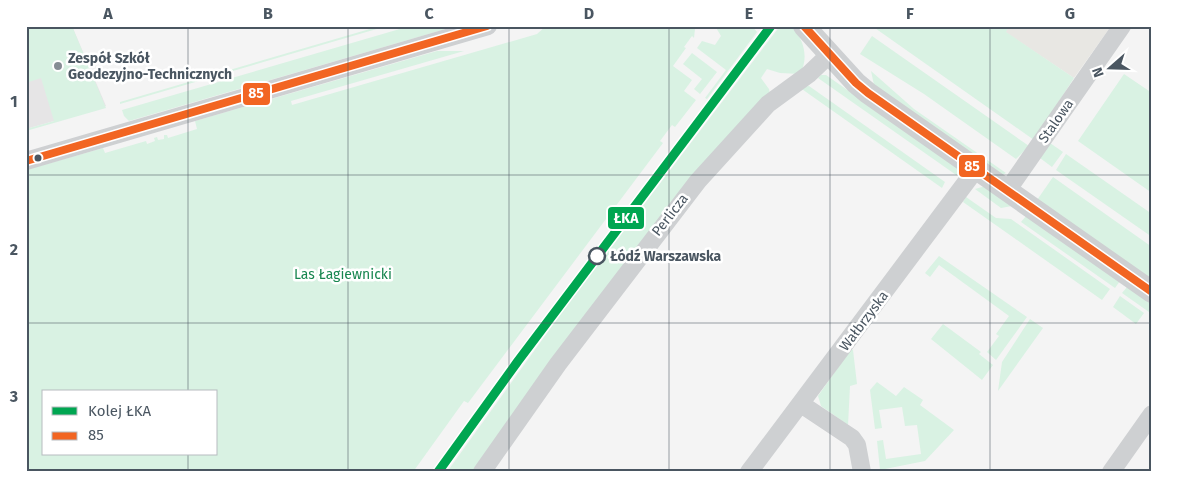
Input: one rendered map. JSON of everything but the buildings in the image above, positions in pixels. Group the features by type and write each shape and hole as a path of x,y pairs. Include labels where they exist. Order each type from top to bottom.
{"street":[{"path":"26,161 488,26"},
{"path":"804,26 868,93 1152,292"},
{"name":"Stalowa","path":"1007,191 1122,26"},
{"name":"Perlicza","path":"482,472 558,364 698,181 768,104 809,74 830,54"},
{"name":"Wałbrzyska","path":"749,472 976,169"},
{"path":"801,404 852,438 857,445 862,472"},
{"path":"1111,472 1152,414"}],"shaded area":[{"name":"Zespół Szkół Geodezyjno-Technicznych","path":"26,26 72,26 106,106 26,129"},
{"path":"1009,26 1111,26 1074,78 1005,32"}],"green space":[{"name":"Zespół Szkół Geodezyjno-Technicznych","path":"26,26 72,26 106,108 26,131 26,129 54,121 41,78 26,83"},
{"path":"380,26 387,26 120,104 120,102"},
{"path":"410,26 456,26 129,121 124,116 122,110"},
{"name":"Las Łagiewnicki","path":"546,26 693,26 695,29 694,38 692,36 673,66 692,80 684,91 696,100 675,127 672,125 660,141 663,143 468,403 464,401 413,472 26,472 26,170 103,148 105,153 146,141 147,144 155,141 154,138 157,137 158,140 164,139 164,135 167,135 168,138 197,129 195,121 437,51 464,51 291,101 292,105 537,34"},
{"path":"715,26 752,26 757,32 707,99 705,98 726,70 697,48 702,41 715,45 721,36"},
{"path":"780,26 792,26 800,37 805,55 800,74 780,73 767,69 761,78 769,89 770,95 478,472 447,472 565,308"},
{"path":"872,26 1009,26 1006,32 1074,78 1034,140"},
{"path":"872,36 1029,146 1016,159 924,94 860,54"},
{"path":"692,53 717,72 700,94 694,89 702,79 683,64"},
{"path":"871,71 914,109 1006,173 1002,175 874,85"},
{"path":"1124,74 1152,93 1152,193 1078,141"},
{"path":"821,75 826,75 957,167 959,177 818,78"},
{"path":"809,86 945,182 942,188 799,87"},
{"path":"1050,143 1063,152 1052,167 1040,158"},
{"path":"1066,154 1152,214 1152,237 1056,170"},
{"path":"1053,177 1152,247 1152,281 1037,200"},
{"path":"985,187 1012,206 1001,208 975,189"},
{"path":"966,197 996,218 1011,219 1110,289 1102,300 963,202"},
{"path":"1026,216 1120,281 1115,288 1021,222"},
{"path":"939,256 1027,317 996,360 987,352 999,336 996,334 1009,316 939,265 930,277 925,273"},
{"path":"1127,287 1152,304 1149,312 1122,293"},
{"path":"1120,296 1144,313 1136,324 1113,307"},
{"path":"1030,319 1043,328 998,391 1002,362"},
{"path":"943,324 981,352 979,354 993,365 982,380 931,339"},
{"path":"851,349 853,350 857,384 850,386 848,425 821,406 818,396"},
{"path":"877,382 896,396 904,387 923,400 920,405 954,430 925,461 880,470 877,441 883,440 886,459 921,454 917,425 905,426 902,407 879,410 882,428 875,429 870,390"}],"rail line":[{"name":"ŁKA","path":"438,472 518,361 771,26"}],"transit line":[{"name":"85","path":"26,161 487,26"},
{"name":"85","path":"804,26 856,83 868,93 1152,292"}],"place":[{"name":"Zespół Szkół Geodezyjno-Technicznych","path":"58,66"},
{"name":"Łódź Warszawska","path":"597,256"}]}
